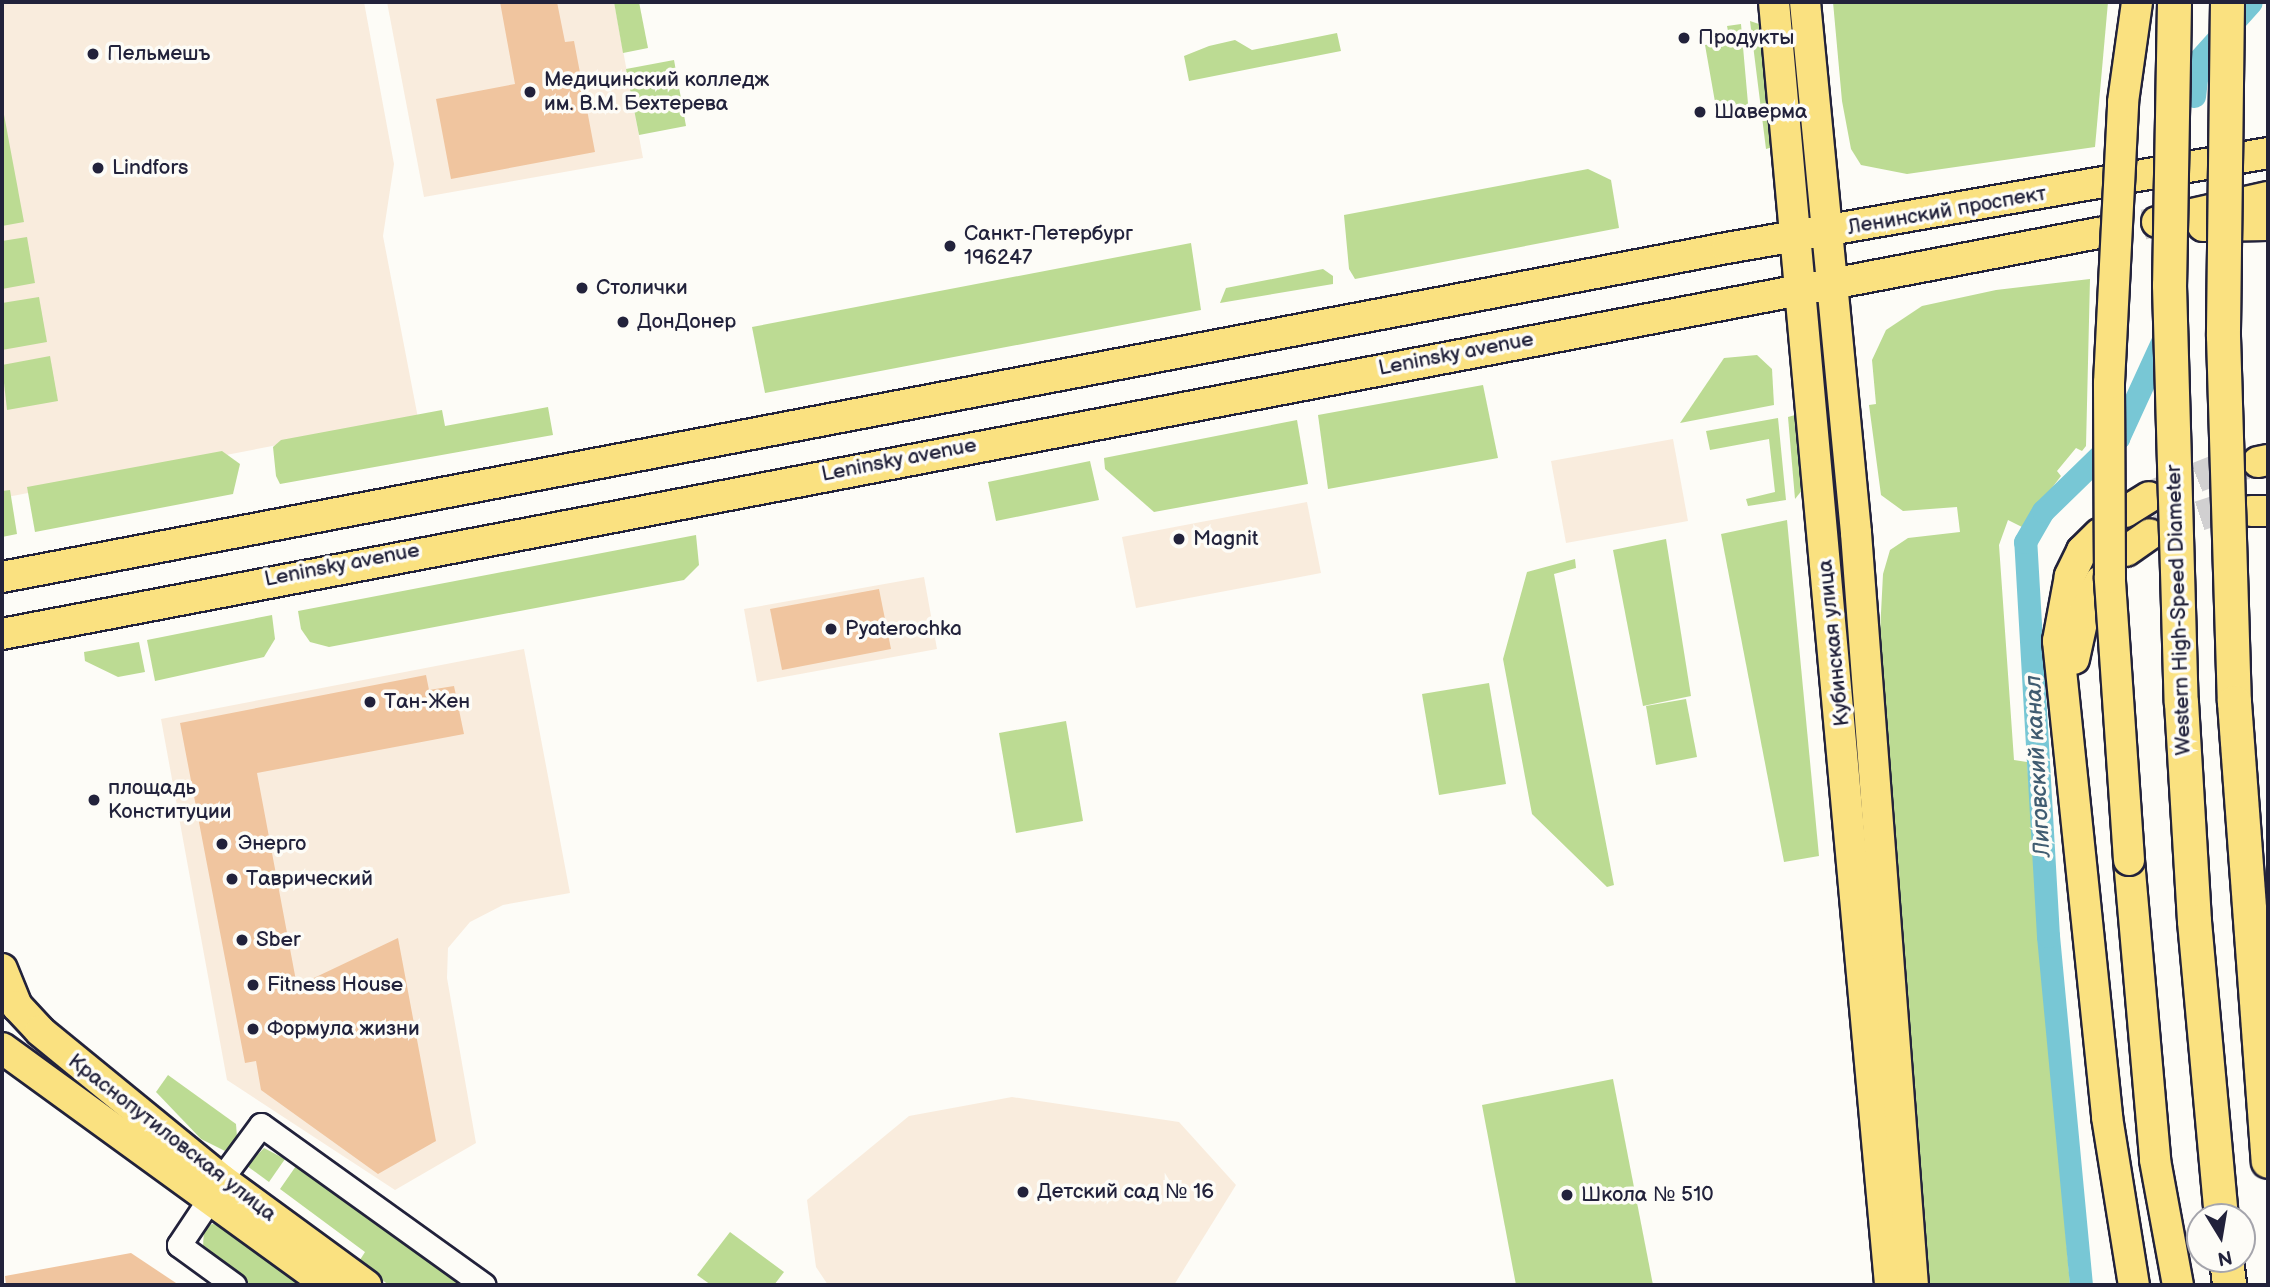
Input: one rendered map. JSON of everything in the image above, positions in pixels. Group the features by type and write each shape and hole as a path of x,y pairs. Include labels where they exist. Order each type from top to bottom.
{"highway":[{"name":"Western High-Speed Diameter","path":"2174,2 2169,285 2181,702 2194,920 2220,1203"},
{"path":"2227,2 2223,336 2234,689 2268,1161"}],"main road":[{"name":"Кубинская улица","path":"1774,2 1797,290 1854,847 1890,1285"},
{"name":"Кубинская улица","path":"1805,2 1825,233 1856,533 1913,1285"},
{"path":"2137,2 2123,102 2109,383 2110,578 2129,860 2155,1160 2178,1285"},
{"name":"Ленинский проспект","path":"1793,238 2268,153"},
{"path":"2268,197 2157,222 2268,225"},
{"path":"1797,290 2099,233"},
{"path":"2,577 1793,238"},
{"name":"Leninsky avenue","path":"2,634 1797,290"},
{"path":"2099,534 2082,551 2063,603 2058,642 2107,1117 2134,1285"},
{"path":"2126,551 2150,534"},
{"path":"2066,704 2084,612 2100,581"},
{"name":"Краснопутиловская улица","path":"2,969 17,1006 40,1031 215,1189 328,1285"},
{"name":"Краснопутиловская улица","path":"2,1048 366,1285"}],"street":[{"path":"234,1285 179,1245 261,1125 484,1285"}],"shaded area":[{"path":"2,2 364,2 394,164 383,236 418,418 2,498"},
{"path":"387,2 614,2 643,158 424,197"},
{"path":"1673,439 1688,521 1566,543 1551,461"},
{"path":"1307,502 1321,573 1136,608 1122,537"},
{"path":"924,577 937,649 757,682 744,609"},
{"path":"524,649 570,893 503,905 470,922 448,948 447,978 476,1143 395,1190 227,1080 161,719"},
{"name":"Детский сад № 16","path":"1012,1097 1179,1122 1236,1185 1174,1285 828,1285 816,1267 807,1200 909,1116"}],"green space":[{"path":"614,2 639,2 648,48 623,53"},
{"path":"1833,2 2108,2 2095,147 1907,174 1861,165 1851,149 1842,101"},
{"path":"1750,21 1762,25 1773,147 1766,149"},
{"path":"1741,24 1749,115 1718,119 1705,45 1730,41 1727,26"},
{"path":"1337,33 1341,51 1189,81 1184,56 1209,46 1235,40 1252,50"},
{"path":"674,60 686,126 639,135 626,69"},
{"path":"2,104 24,222 2,226"},
{"path":"1588,169 1611,180 1619,228 1355,279 1349,269 1344,215"},
{"path":"27,237 35,283 2,289 2,241"},
{"path":"1191,243 1201,310 765,393 752,327"},
{"path":"1323,269 1333,276 1333,284 1220,303 1226,288"},
{"path":"2090,279 2086,446 2082,451 2076,448 2057,471 2061,476 2022,527 2008,520 1999,545 2014,760 2027,762 2070,1285 1929,1285 1879,652 1883,574 1890,550 1908,538 1960,532 1957,507 1903,511 1881,495 1869,405 1876,404 1872,360 1886,330 1922,306 1996,290"},
{"path":"39,297 47,342 2,350 2,303"},
{"path":"1757,355 1772,369 1774,405 1680,423 1724,358"},
{"path":"50,356 58,401 7,410 2,365"},
{"path":"1483,385 1498,458 1328,489 1318,415"},
{"path":"548,407 553,435 280,484 276,476 273,447 281,440 442,410 445,426"},
{"path":"1795,415 1803,489 1795,499 1788,417"},
{"path":"1778,418 1786,500 1748,506 1746,499 1775,492 1769,439 1710,450 1706,431"},
{"path":"1297,420 1308,484 1154,512 1105,469 1104,458"},
{"path":"222,451 240,464 233,494 35,532 27,487"},
{"path":"1090,461 1099,500 996,521 988,482"},
{"path":"10,490 17,534 2,537 2,491"},
{"path":"1787,520 1819,856 1784,862 1721,534"},
{"path":"696,535 699,565 684,580 329,647 310,642 301,629 298,611"},
{"path":"1666,539 1691,696 1643,706 1613,550"},
{"path":"1575,559 1576,568 1554,574 1614,885 1607,887 1532,814 1503,659 1527,572"},
{"path":"272,615 275,639 264,657 155,681 147,640"},
{"path":"139,642 145,672 118,677 85,661 84,652"},
{"path":"1489,683 1506,784 1439,795 1422,694"},
{"path":"1686,699 1697,757 1656,765 1646,706"},
{"path":"1066,721 1083,821 1016,833 999,733"},
{"path":"168,1075 236,1124 237,1137 225,1151 201,1139 156,1092"},
{"name":"Школа № 510","path":"1613,1079 1653,1285 1516,1285 1482,1105"},
{"path":"264,1148 285,1159 269,1182 247,1166"},
{"path":"296,1166 464,1285 389,1285 358,1263 365,1252 280,1189"},
{"path":"212,1224 222,1225 305,1285 251,1285 203,1247 204,1229"},
{"path":"730,1232 784,1272 774,1285 711,1285 697,1275"}],"building":[{"name":"Медицинский колледж им. В.М. Бехтерева","path":"500,2 557,2 565,42 574,41 595,152 451,179 436,99 515,84"},
{"name":"Pyaterochka","path":"879,589 891,649 782,670 770,609"},
{"path":"426,675 429,690 454,686 464,734 257,773 297,986 398,938 436,1141 378,1174 261,1090 256,1061 245,1063 180,723"},
{"path":"131,1253 179,1285 6,1285 5,1276"}],"waterway":[{"name":"Лиговский канал","path":"2194,96 2198,61 2251,2"},
{"name":"Лиговский канал","path":"2081,1285 2048,936 2025,542 2043,511 2118,438 2166,333"}],"tunnel":[{"path":"2099,233 2157,222"},
{"path":"2155,494 2218,469 2250,464"},
{"path":"2157,530 2217,510 2250,511"}],"place":[{"name":"Продукты","path":"1684,38"},
{"name":"Пельмешъ","path":"93,54"},
{"name":"Медицинский колледж им. В.М. Бехтерева","path":"530,92"},
{"name":"Шаверма","path":"1700,112"},
{"name":"Lindfors","path":"98,168"},
{"name":"Санкт-Петербург 196247","path":"950,246"},
{"name":"Столички","path":"582,288"},
{"name":"ДонДонер","path":"623,322"},
{"name":"Magnit","path":"1179,539"},
{"name":"Pyaterochka","path":"831,629"},
{"name":"Тан-Жен","path":"370,702"},
{"name":"площадь Конституции","path":"94,800"},
{"name":"Энерго","path":"222,844"},
{"name":"Таврический","path":"232,879"},
{"name":"Sber","path":"242,940"},
{"name":"Fitness House","path":"253,985"},
{"name":"Формула жизни","path":"253,1029"},
{"name":"Детский сад № 16","path":"1023,1192"},
{"name":"Школа № 510","path":"1567,1195"}]}
